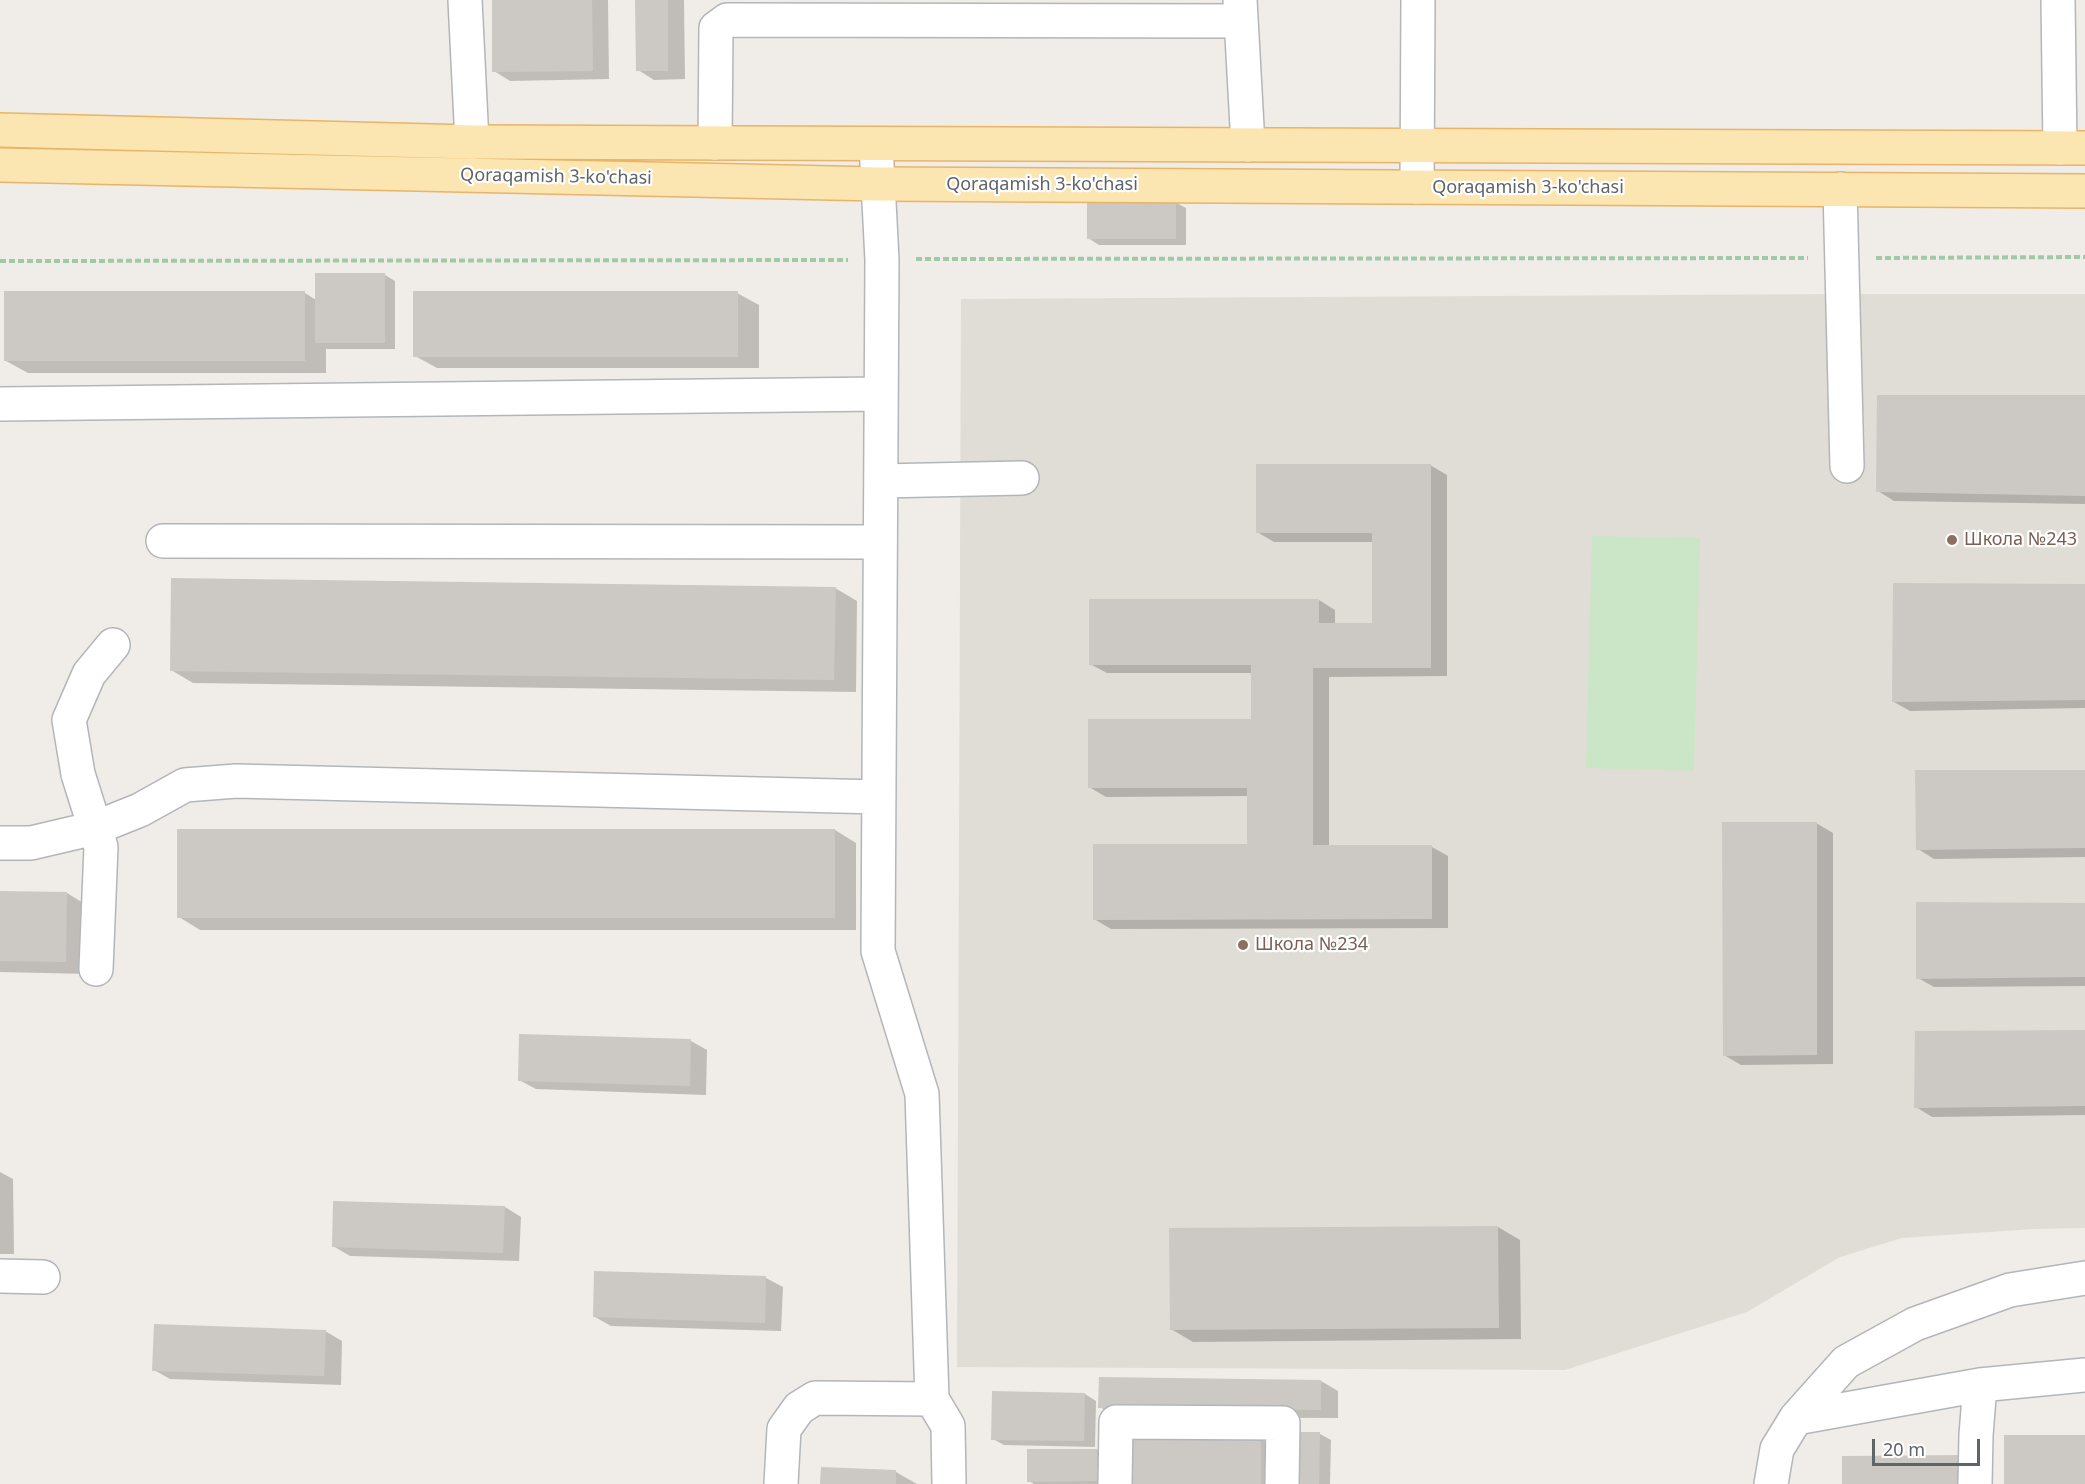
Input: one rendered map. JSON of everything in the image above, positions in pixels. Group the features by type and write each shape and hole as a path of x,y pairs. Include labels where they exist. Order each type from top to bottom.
{"main road":[{"name":"Qoraqamish 3-ko'chasi","path":"0,130 472,142 2073,148"},
{"name":"Qoraqamish 3-ko'chasi","path":"0,165 878,184 2085,191"}],"street":[{"path":"465,0 472,142"},
{"path":"1417,187 1418,0"},
{"path":"2058,0 2073,148"},
{"path":"715,143 716,28 727,20 1240,10 1248,145"},
{"path":"876,144 882,260 878,951 922,1094 932,1399 948,1426 949,1484"},
{"path":"1840,189 1846,466"},
{"path":"0,404 881,394"},
{"path":"881,481 1023,478"},
{"path":"163,541 880,542"},
{"path":"96,969 101,848 78,774 69,720 89,674 113,645"},
{"path":"0,843 30,843 95,828 140,810 185,785 236,781 879,796"},
{"path":"0,1276 43,1277"},
{"path":"1771,1484 1776,1449 1796,1418 1846,1362 1915,1324 2010,1290 2085,1278"},
{"path":"1796,1418 1980,1384 2085,1375"},
{"path":"1976,1484 1976,1435 1980,1384"},
{"path":"781,1484 784,1429 800,1408 815,1398 932,1399"},
{"path":"1115,1484 1116,1422 1282,1424 1282,1484"}],"path":[{"path":"0,261 2085,257"}],"shaded area":[{"name":"Школа №234","path":"2085,294 2085,1228 2033,1229 1902,1238 1840,1257 1747,1312 1565,1370 957,1367 961,299"}],"green space":[{"path":"1592,536 1700,538 1694,771 1586,768"}],"building":[{"path":"492,0 592,0 593,71 492,72"},
{"path":"635,0 668,0 668,71 636,71"},
{"path":"1087,200 1176,200 1176,239 1087,239"},
{"path":"315,273 385,273 385,343 315,343"},
{"path":"4,291 305,291 305,361 4,361"},
{"path":"413,291 738,291 738,357 413,357"},
{"path":"1877,395 2085,395 2085,496 1876,492"},
{"path":"1256,464 1431,464 1431,668 1313,668 1313,845 1432,845 1432,919 1093,920 1093,844 1247,844 1247,788 1088,788 1088,719 1251,719 1251,665 1089,665 1089,599 1319,599 1319,623 1372,623 1372,533 1256,533"},
{"path":"171,578 836,587 834,680 170,671"},
{"path":"1893,583 2085,584 2085,700 1892,702"},
{"path":"1915,770 2085,770 2085,848 1916,850"},
{"path":"1722,822 1817,822 1817,1055 1723,1056"},
{"path":"177,829 835,829 835,918 177,918"},
{"path":"0,891 67,892 66,962 0,961"},
{"path":"1916,902 2085,903 2085,977 1916,979"},
{"path":"2085,1030 2085,1106 1914,1108 1915,1031"},
{"path":"519,1034 691,1039 690,1086 518,1081"},
{"path":"333,1201 505,1206 503,1253 332,1247"},
{"path":"1498,1226 1499,1328 1170,1330 1169,1228"},
{"path":"594,1271 766,1276 765,1323 593,1317"},
{"path":"154,1324 326,1330 324,1376 152,1371"},
{"path":"1099,1377 1321,1380 1321,1410 1098,1408"},
{"path":"992,1391 1085,1393 1084,1441 991,1440"},
{"path":"1292,1432 1320,1432 1319,1484 1291,1484"},
{"path":"2004,1435 2085,1435 2085,1484 2004,1484"},
{"path":"1131,1437 1261,1437 1261,1484 1131,1484"},
{"path":"1027,1449 1097,1449 1097,1481 1027,1482"},
{"path":"1965,1455 1965,1484 1842,1484 1842,1456"},
{"path":"821,1467 896,1470 896,1484 820,1484"}],"place":[{"name":"Школа №243","path":"1952,540"},
{"name":"Школа №234","path":"1243,945"}]}
